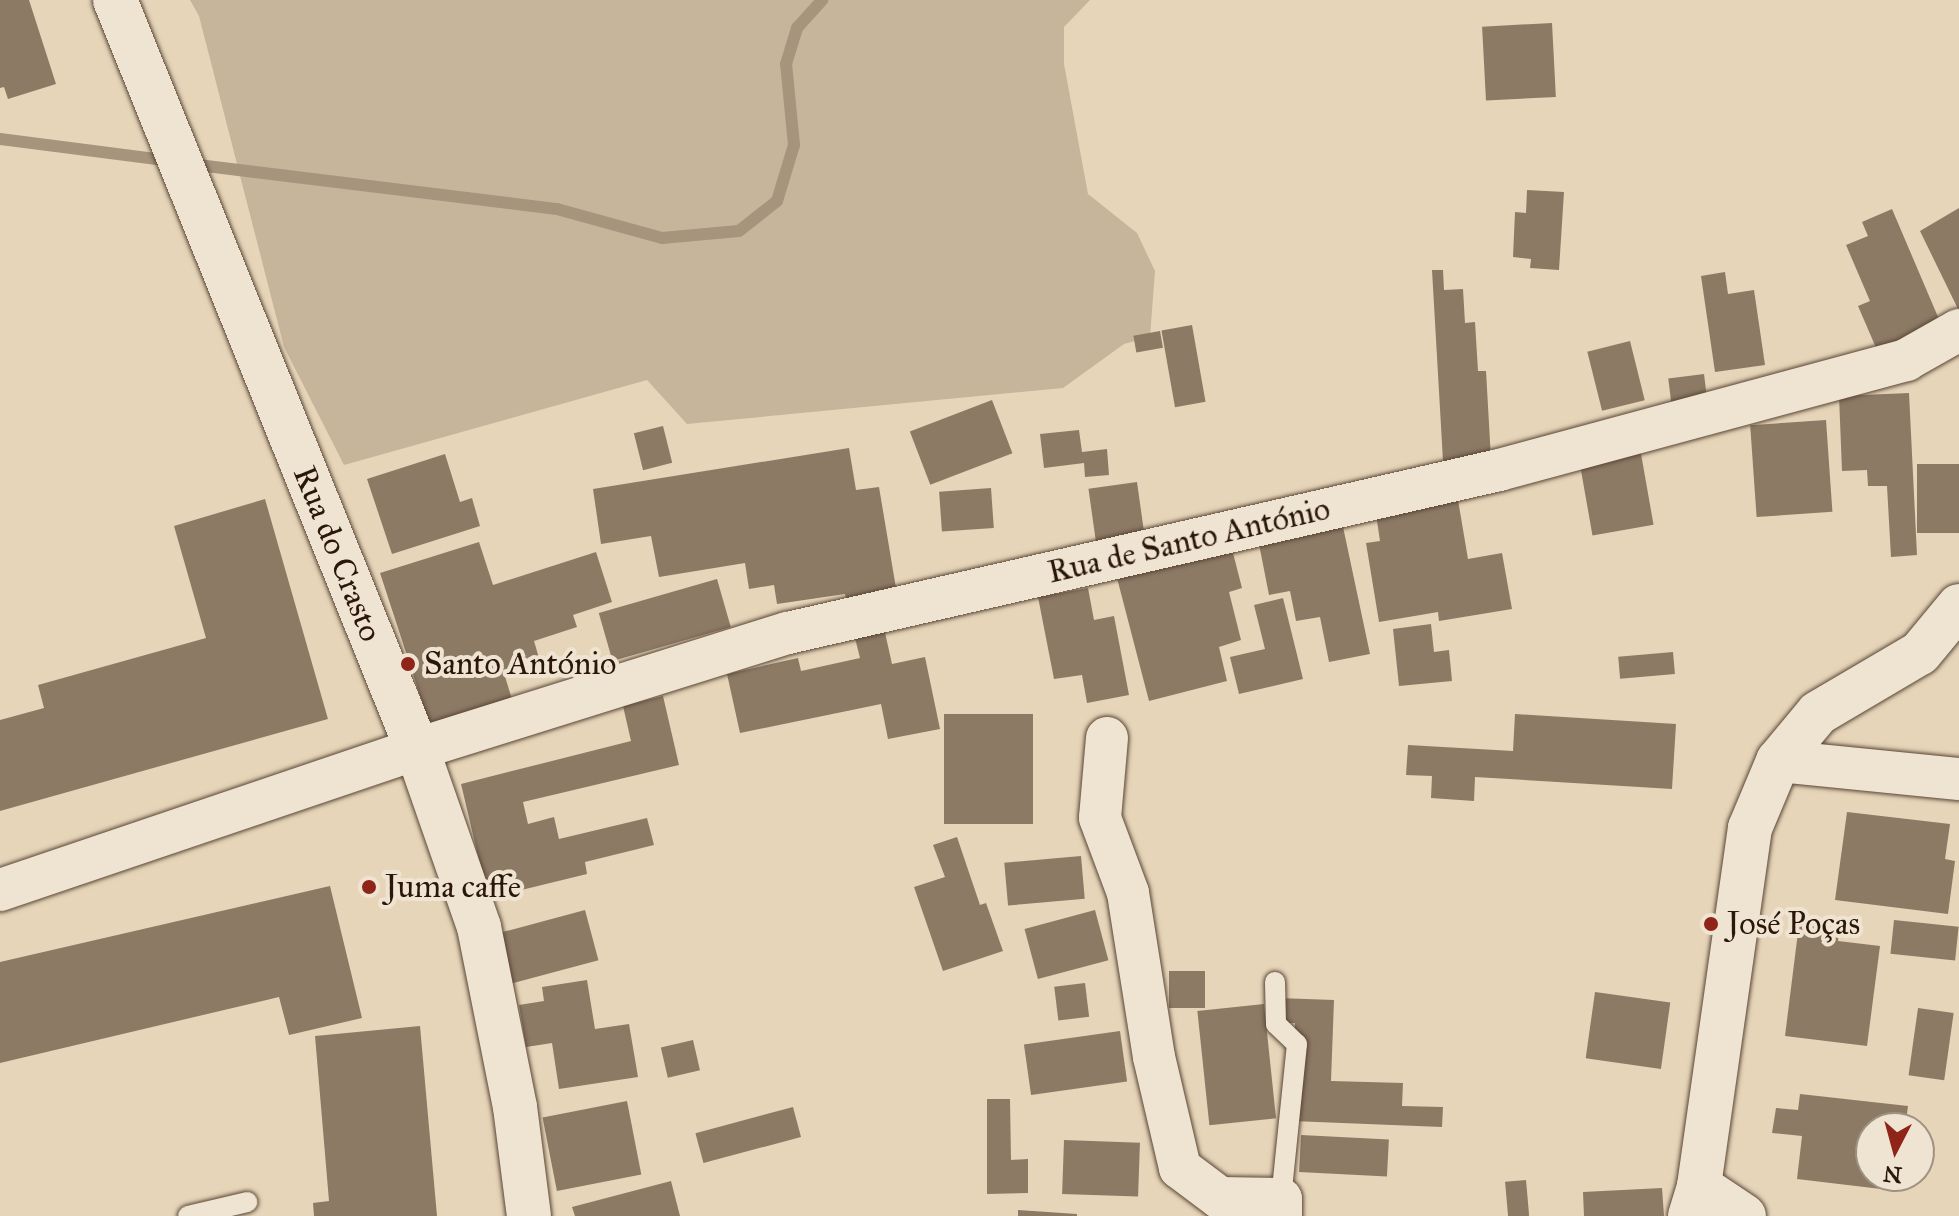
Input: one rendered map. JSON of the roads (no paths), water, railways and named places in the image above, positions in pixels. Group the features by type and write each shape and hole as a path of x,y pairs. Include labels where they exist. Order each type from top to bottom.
{"street":[{"name":"Rua do Crasto","path":"115,0 417,749 479,927 515,1107 529,1216"},
{"name":"Rua de Santo António","path":"0,890 417,749 788,633 1499,470 1906,360 1959,330"},
{"path":"1744,1216 1694,1201 1750,828 1778,761 1818,713 1920,653 1959,606"},
{"path":"1107,738 1100,818 1128,893 1154,1057 1180,1168 1220,1198 1281,1208"},
{"path":"1778,761 1959,779"}],"lane":[{"path":"1275,982 1276,1024 1297,1044 1281,1208"},
{"path":"188,1216 247,1202"}],"waterway":[{"path":"190,164 557,209 662,238 739,231 777,201 794,145 786,64 797,28 822,0"},
{"path":"0,139 171,161"}],"place":[{"name":"Santo António","path":"408,664"},
{"name":"Juma caffe","path":"369,887"},
{"name":"José Poças","path":"1711,924"}]}
